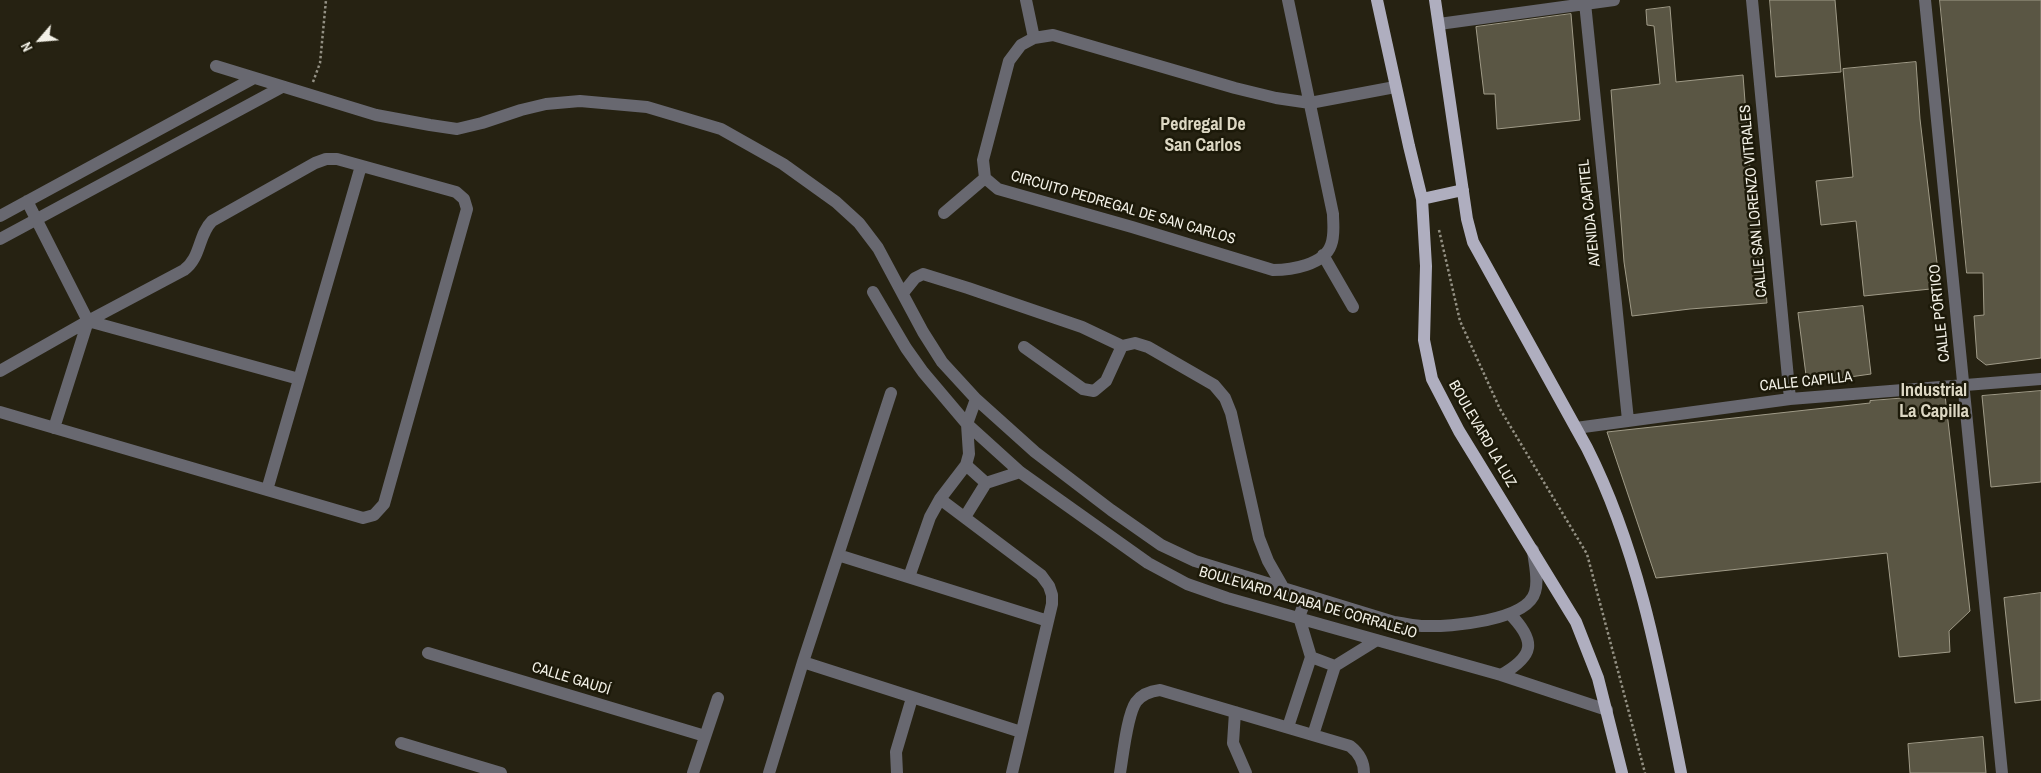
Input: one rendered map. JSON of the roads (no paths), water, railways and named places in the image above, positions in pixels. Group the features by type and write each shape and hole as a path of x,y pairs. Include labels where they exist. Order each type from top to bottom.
{"main road":[{"name":"BOULEVARD LA LUZ","path":"1377,0 1395,87 1422,199 1426,266 1424,340 1432,379 1459,431 1576,622 1593,664 1607,710 1622,773"},
{"path":"1435,0 1467,219 1474,242 1599,472 1621,525 1650,629 1665,691 1681,773"},
{"path":"1422,199 1463,190"}],"street":[{"path":"1026,0 1034,38"},
{"path":"1288,0 1332,214 1333,232 1331,246 1323,255 1353,307"},
{"path":"1439,24 1614,0"},
{"name":"CALLE SAN LORENZO VITRALES","path":"1752,0 1790,399"},
{"name":"CALLE PÓRTICO","path":"1925,0 2002,773"},
{"name":"AVENIDA CAPITEL","path":"1585,3 1628,420"},
{"path":"944,213 985,178 982,160 1009,61 1021,45 1034,38 1053,35 1235,88 1276,98 1310,103 1395,87"},
{"name":"BOULEVARD ALDABA DE CORRALEJO","path":"216,66 308,96 376,115 457,129 546,104 580,101 647,107 721,129 783,164 836,202 858,223 878,248 923,332 942,362 976,399 1035,452 1161,545 1196,561 1394,622 1425,626 1466,623 1510,614 1528,604 1535,594 1537,580 1532,550"},
{"path":"0,216 254,78"},
{"path":"0,239 282,87"},
{"path":"156,131 167,150"},
{"path":"0,371 88,320 192,264 205,227 212,221 315,163 326,159 337,159 456,192 464,199 467,209 384,504 374,515 362,518 0,412"},
{"path":"267,490 361,166"},
{"name":"CIRCUITO PEDREGAL DE SAN CARLOS","path":"985,178 998,189 1132,226 1273,270 1291,270 1323,255"},
{"path":"27,201 88,320 54,428"},
{"path":"903,293 915,278 923,274 1082,327 1122,346 1135,343 1148,347 1214,385 1225,398 1231,413 1259,538 1268,561 1284,589"},
{"name":"BOULEVARD ALDABA DE CORRALEJO","path":"873,292 918,364 967,424 1020,472 1148,563 1187,584 1227,598 1501,675 1607,710"},
{"path":"88,320 299,379"},
{"path":"1024,347 1083,389 1094,391 1106,381 1122,346"},
{"name":"CALLE CAPILLA","path":"1576,428 1790,399 2041,378"},
{"path":"769,773 890,393"},
{"path":"909,577 930,517 940,499 966,465 969,454 967,424 976,399"},
{"path":"966,465 986,482"},
{"path":"965,517 986,482 1020,472"},
{"path":"940,499 1041,575 1052,595 1048,621 1012,773"},
{"path":"838,555 1048,621"},
{"path":"1288,727 1311,658 1299,618 1306,596"},
{"path":"1501,675 1523,660 1527,652 1528,642 1525,632 1510,614"},
{"path":"1313,735 1335,666 1377,640"},
{"name":"CALLE GAUDÍ","path":"428,653 705,736"},
{"path":"1311,658 1335,666"},
{"path":"803,662 1021,732"},
{"path":"1120,773 1132,710 1142,696 1160,690 1350,746 1362,759 1364,773"},
{"path":"693,773 718,698"},
{"path":"898,773 895,764 896,752 912,698"},
{"path":"1234,712 1233,743 1246,773"},
{"path":"401,743 501,773"}],"district":[{"name":"Pedregal De San Carlos","path":"1203,135"},
{"name":"Industrial La Capilla","path":"1934,401"}]}
